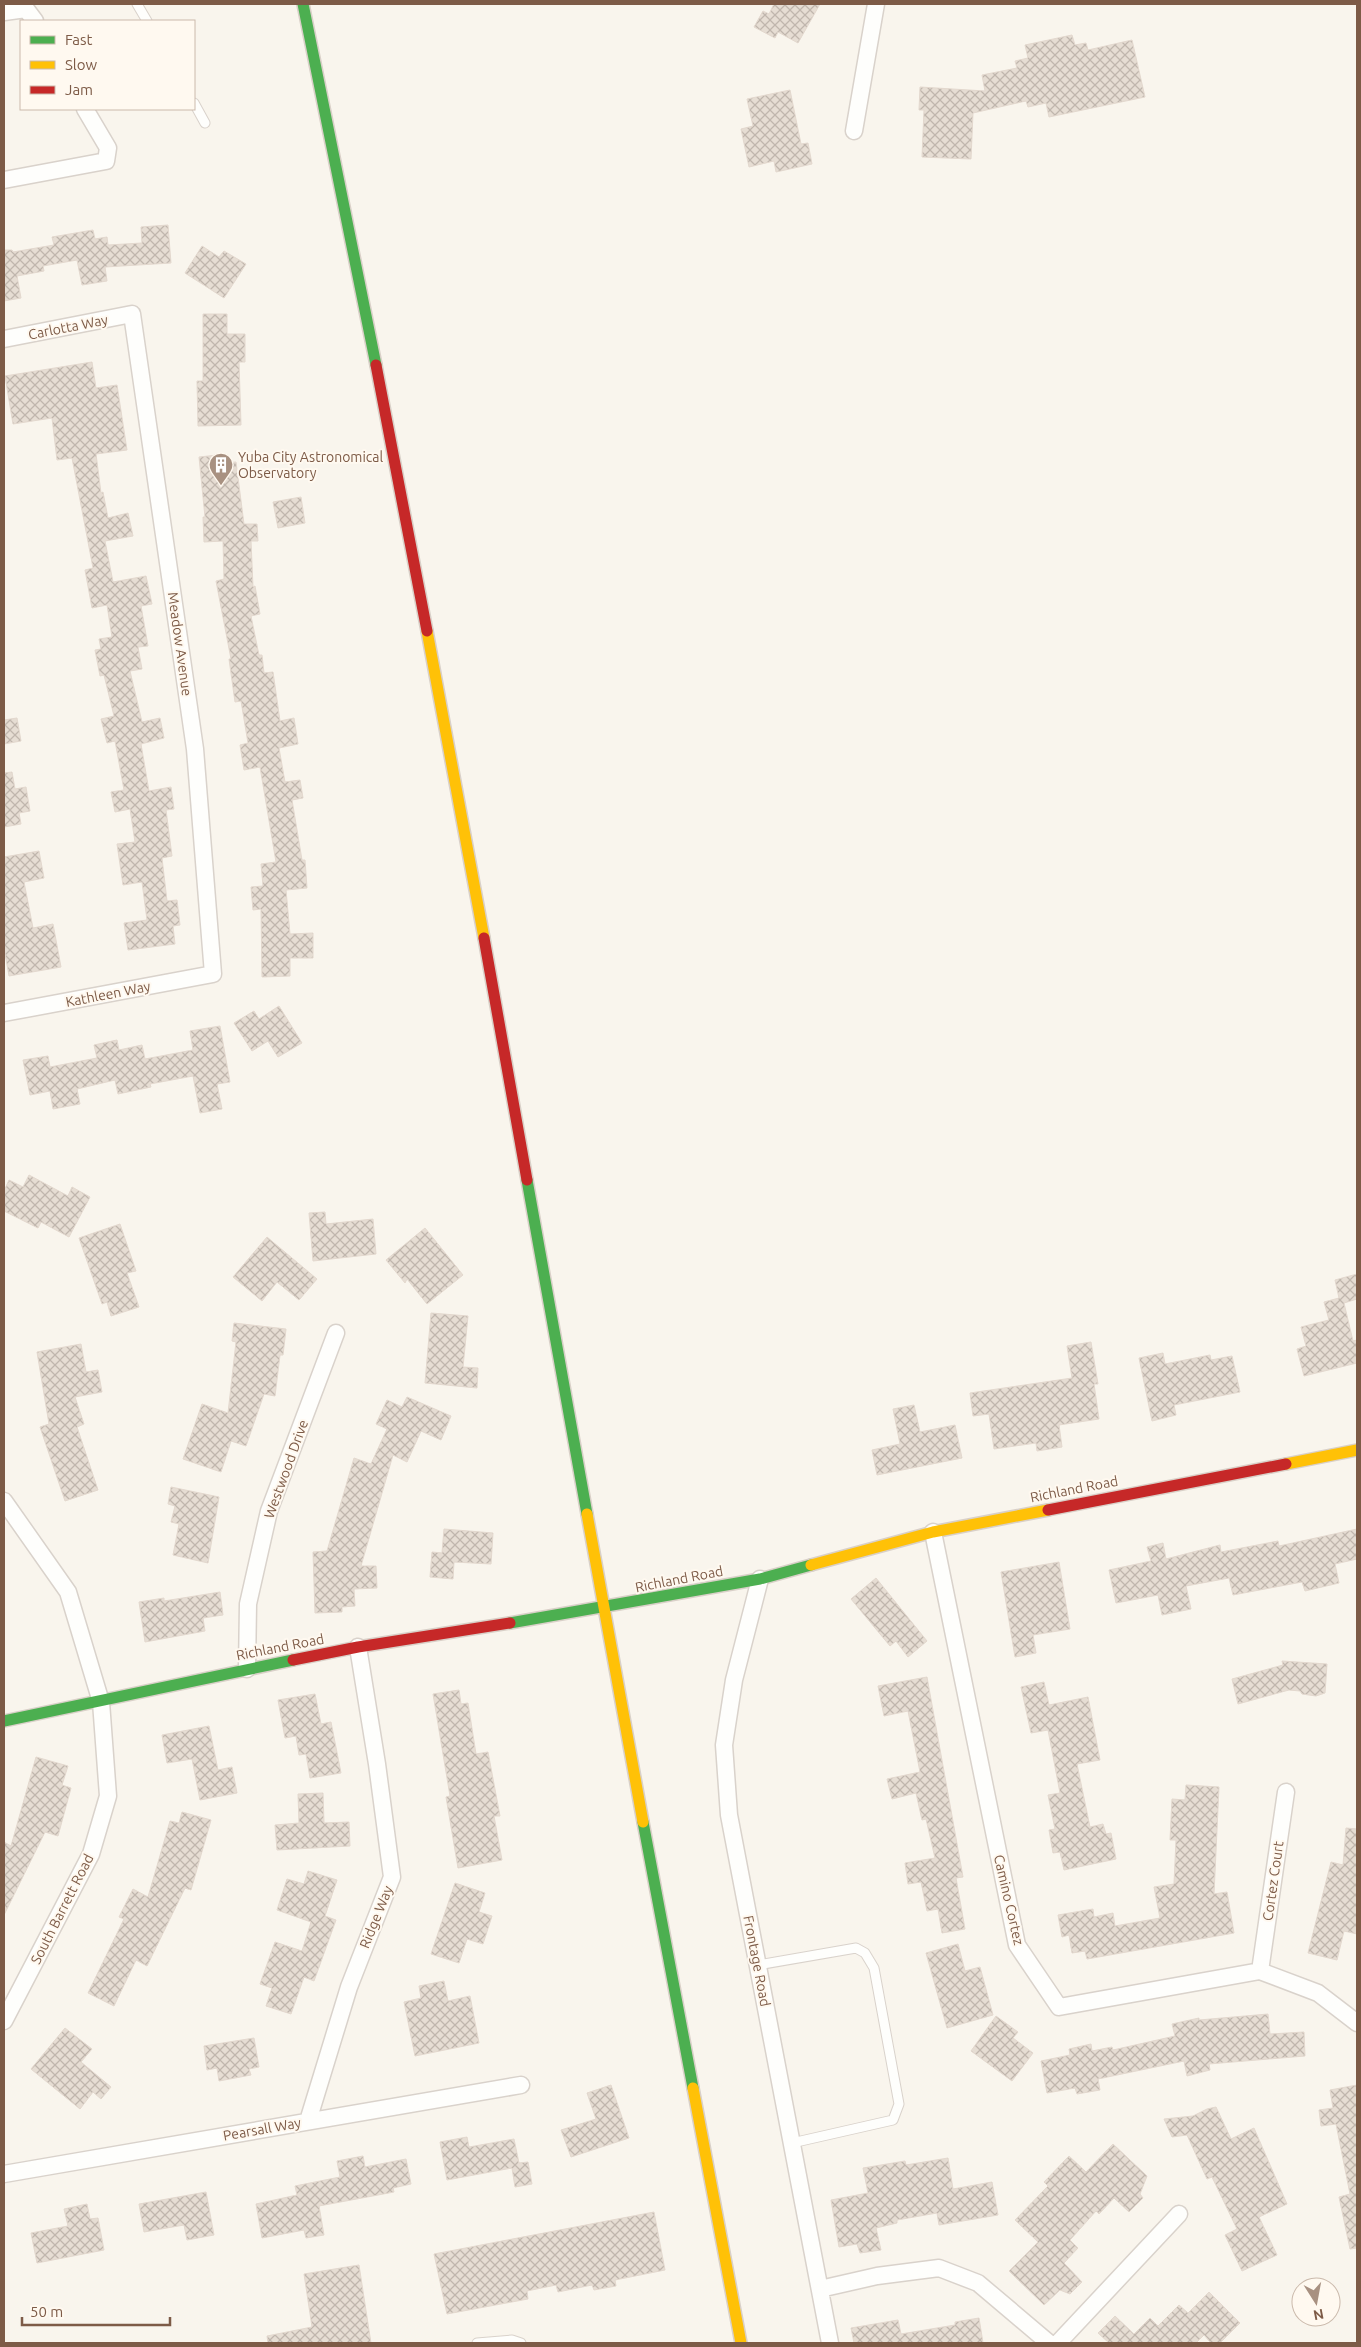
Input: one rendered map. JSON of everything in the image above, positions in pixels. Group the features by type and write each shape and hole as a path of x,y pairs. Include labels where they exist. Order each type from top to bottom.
{"main road":[{"path":"303,4 386,416 534,1214 604,1608 741,2343"},
{"name":"Richland Road","path":"4,1721 358,1647 604,1608 760,1579 933,1532 1357,1450"}],"street":[{"path":"854,131 876,4"},
{"path":"4,12 26,9 34,20"},
{"path":"4,180 106,162 108,148 87,110"},
{"name":"Carlotta Way","path":"4,339 132,314"},
{"name":"Meadow Avenue","path":"132,314 195,749 213,974"},
{"name":"Kathleen Way","path":"4,1013 213,974"},
{"name":"Westwood Drive","path":"247,1669 248,1604 269,1511 336,1333"},
{"name":"South Barrett Road","path":"4,1501 68,1592 101,1702 108,1796 91,1854 4,2021"},
{"name":"Camino Cortez","path":"933,1532 1017,1945 1059,2007 1260,1971"},
{"name":"Frontage Road","path":"760,1579 734,1680 724,1745 729,1815 830,2343"},
{"name":"Ridge Way","path":"308,2121 349,1986 392,1877 377,1764 358,1647"},
{"name":"Cortez Court","path":"1260,1971 1286,1792"},
{"path":"1260,1971 1318,1993 1357,2023"},
{"name":"Pearsall Way","path":"4,2174 521,2085"},
{"path":"1058,2343 1180,2214"},
{"path":"820,2289 877,2276 940,2268 978,2283 1050,2343"}],"lane":[{"path":"137,4 146,20"},
{"path":"195,105 205,123"},
{"path":"758,1965 856,1948 866,1953 874,1968 899,2104 893,2120 792,2143"},
{"path":"477,2343 512,2340 521,2343"}],"building":[{"path":"774,4 820,4 798,43 778,32 775,38 754,27 763,11 769,14"},
{"path":"1072,35 1075,45 1086,43 1088,50 1132,40 1145,97 1049,117 1046,103 1028,107 1026,101 973,113 971,159 922,157 924,110 919,110 920,87 985,91 982,75 1017,68 1015,61 1028,58 1025,45"},
{"path":"790,90 801,144 808,143 812,164 776,172 774,161 749,167 741,129 753,126 747,99"},
{"path":"168,225 171,263 105,267 107,281 82,285 77,260 43,266 44,271 17,276 21,298 4,301 4,250 12,250 13,252 54,245 52,237 93,230 95,239 107,237 108,245 142,243 141,227"},
{"path":"202,246 219,257 224,251 246,264 224,298 185,273"},
{"path":"203,314 227,314 227,334 245,334 245,362 239,362 241,425 198,426 197,381 203,381"},
{"path":"92,362 96,388 117,385 127,450 96,454 101,493 103,492 108,518 128,513 133,536 105,541 113,582 146,576 152,604 141,606 148,646 138,647 142,669 130,671 142,722 160,718 164,738 141,744 149,791 171,787 174,809 166,810 172,856 162,858 167,901 177,900 180,925 173,926 175,944 128,950 124,923 147,920 142,882 123,885 117,844 135,842 130,809 115,812 111,792 124,790 115,741 107,743 101,719 114,716 104,675 100,676 95,650 101,649 99,639 112,637 107,605 92,608 85,570 93,568 72,458 57,460 52,418 13,424 5,376"},
{"path":"218,455 219,463 236,462 244,524 257,524 258,541 251,541 253,587 255,586 260,614 251,616 259,655 262,655 264,673 273,672 280,721 294,718 298,744 279,748 285,782 300,780 303,798 292,800 302,860 305,860 307,888 286,890 290,934 313,933 313,958 290,958 290,976 262,977 261,909 253,910 251,887 263,886 261,864 276,862 260,767 244,770 240,745 248,743 241,701 235,702 229,659 231,659 216,581 224,579 223,541 204,542 203,517 205,517 199,457"},
{"path":"301,497 305,523 278,528 273,502"},
{"path":"17,718 21,741 4,744 4,720"},
{"path":"12,772 15,789 26,787 30,811 19,813 21,824 4,827 4,773"},
{"path":"39,851 44,878 24,882 33,928 53,924 61,967 9,976 4,948 4,857"},
{"path":"279,1006 302,1043 278,1057 268,1041 252,1051 234,1023 254,1011 259,1019"},
{"path":"220,1026 230,1082 217,1084 222,1109 200,1113 193,1076 150,1084 151,1087 118,1094 115,1080 77,1089 80,1104 53,1109 50,1091 30,1095 23,1060 48,1056 50,1067 97,1058 94,1045 117,1040 119,1050 142,1045 145,1059 193,1050 190,1031"},
{"path":"29,1175 68,1196 72,1187 90,1197 69,1237 41,1222 38,1228 4,1211 4,1191 9,1180 23,1187"},
{"path":"325,1212 326,1224 373,1219 376,1254 313,1261 309,1213"},
{"path":"120,1224 136,1271 127,1273 139,1307 111,1316 107,1302 102,1304 79,1238"},
{"path":"425,1228 463,1275 427,1304 407,1279 405,1283 386,1260"},
{"path":"267,1237 317,1279 299,1300 277,1282 262,1301 233,1277"},
{"path":"1357,1274 1357,1299 1344,1303 1353,1341 1357,1340 1357,1363 1304,1376 1297,1349 1306,1346 1301,1327 1329,1320 1324,1302 1339,1298 1335,1280"},
{"path":"431,1313 468,1316 463,1367 478,1368 477,1388 425,1383"},
{"path":"234,1323 286,1329 283,1355 280,1355 275,1396 264,1394 246,1446 231,1441 221,1472 183,1459 202,1404 228,1413 236,1342 232,1341"},
{"path":"1091,1342 1098,1384 1094,1384 1099,1419 1059,1425 1062,1447 1037,1451 1036,1443 994,1449 989,1414 973,1416 970,1393 1072,1378 1067,1346"},
{"path":"81,1344 86,1372 98,1370 102,1392 75,1397 84,1424 77,1427 98,1490 65,1501 40,1427 49,1424 37,1352"},
{"path":"1163,1353 1165,1364 1210,1355 1211,1360 1232,1356 1240,1392 1174,1405 1176,1415 1152,1421 1139,1358"},
{"path":"407,1397 451,1416 441,1440 421,1431 407,1462 393,1455 361,1566 376,1566 377,1588 354,1589 355,1606 342,1607 342,1612 315,1613 313,1552 327,1551 354,1458 371,1464 387,1429 376,1424 387,1400 402,1407"},
{"path":"914,1405 920,1432 955,1425 962,1458 877,1475 872,1450 900,1444 893,1409"},
{"path":"171,1487 219,1497 208,1563 173,1555 179,1524 171,1522 175,1506 168,1504"},
{"path":"444,1529 493,1533 491,1564 454,1562 453,1579 430,1577 432,1552 442,1553"},
{"path":"1357,1529 1357,1559 1335,1564 1339,1583 1305,1591 1302,1582 1233,1595 1229,1578 1186,1586 1191,1609 1162,1615 1158,1595 1116,1603 1109,1570 1151,1561 1147,1547 1163,1543 1166,1559 1220,1545 1221,1552 1278,1541 1279,1546"},
{"path":"1059,1562 1070,1629 1033,1635 1036,1653 1015,1657 1001,1572"},
{"path":"876,1578 927,1641 908,1657 896,1641 890,1646 851,1599"},
{"path":"220,1592 223,1615 203,1618 205,1631 145,1642 139,1602 164,1598 164,1601"},
{"path":"1282,1661 1327,1664 1325,1693 1316,1696 1289,1690 1238,1704 1232,1679 1283,1665"},
{"path":"927,1677 963,1877 956,1878 965,1929 942,1933 938,1909 927,1911 921,1882 908,1884 905,1863 935,1858 926,1819 922,1820 916,1793 892,1799 887,1779 920,1772 908,1711 884,1716 878,1686"},
{"path":"1044,1682 1049,1705 1088,1697 1100,1760 1077,1764 1090,1827 1103,1824 1106,1834 1111,1833 1116,1859 1064,1870 1060,1852 1053,1853 1049,1830 1055,1829 1048,1795 1060,1793 1048,1730 1031,1733 1021,1687"},
{"path":"459,1690 461,1704 468,1703 476,1754 488,1752 500,1816 494,1816 502,1860 458,1868 446,1797 450,1796 433,1694"},
{"path":"315,1694 321,1724 331,1722 341,1773 310,1778 306,1754 299,1755 296,1736 285,1738 278,1700"},
{"path":"209,1726 218,1770 232,1767 237,1793 200,1800 192,1759 167,1763 162,1735"},
{"path":"36,1757 68,1766 62,1785 71,1788 58,1836 45,1832 4,1915 4,1842 11,1846"},
{"path":"1186,1785 1219,1787 1214,1894 1227,1892 1234,1933 1087,1959 1085,1951 1072,1953 1069,1935 1062,1937 1058,1915 1093,1909 1094,1917 1113,1913 1115,1926 1160,1918 1154,1887 1174,1884 1176,1840 1170,1840 1172,1799 1185,1800"},
{"path":"323,1793 324,1823 349,1822 350,1846 277,1850 275,1825 299,1823 298,1794"},
{"path":"182,1812 211,1820 191,1890 185,1888 147,1966 136,1960 114,2006 88,1993 124,1919 119,1917 133,1889 148,1897 170,1821 179,1823"},
{"path":"1346,1828 1357,1829 1357,1934 1344,1931 1337,1960 1308,1953 1331,1862 1343,1865"},
{"path":"308,1871 337,1880 325,1916 336,1920 314,1981 304,1977 291,2014 266,2006 272,1988 260,1984 275,1942 302,1951 311,1922 277,1910 287,1879 304,1884"},
{"path":"455,1883 485,1893 479,1912 492,1916 483,1944 467,1939 459,1963 431,1954"},
{"path":"958,1944 965,1971 980,1967 993,2015 947,2028 926,1953"},
{"path":"444,1981 448,2001 470,1996 479,2043 415,2056 404,2002 421,1998 419,1986"},
{"path":"1268,2014 1270,2034 1304,2032 1305,2056 1209,2064 1210,2070 1187,2076 1184,2061 1098,2079 1100,2090 1077,2094 1075,2088 1047,2093 1041,2061 1070,2055 1069,2049 1091,2044 1092,2051 1112,2047 1113,2050 1175,2036 1172,2024 1199,2018 1199,2020"},
{"path":"996,2016 1018,2032 1013,2038 1033,2053 1012,2081 971,2051"},
{"path":"65,2028 92,2049 81,2062 111,2087 101,2099 93,2092 80,2109 31,2069"},
{"path":"254,2038 259,2067 249,2069 251,2075 219,2081 217,2068 207,2070 204,2046"},
{"path":"611,2085 629,2138 571,2157 561,2130 596,2119 587,2093"},
{"path":"1357,2085 1357,2248 1350,2249 1339,2197 1350,2194 1336,2124 1321,2126 1319,2110 1333,2108 1330,2090"},
{"path":"1216,2107 1231,2139 1254,2128 1287,2204 1259,2217 1277,2255 1242,2271 1225,2235 1237,2229 1212,2177 1207,2179 1187,2135 1172,2137 1164,2119 1193,2116"},
{"path":"467,2137 469,2147 514,2139 519,2163 528,2162 532,2184 515,2187 512,2168 447,2180 440,2142"},
{"path":"1113,2144 1147,2176 1140,2194 1143,2198 1129,2212 1114,2198 1099,2214 1096,2211 1070,2240 1078,2248 1064,2263 1082,2282 1070,2294 1060,2290 1044,2305 1009,2271 1038,2242 1015,2220 1048,2186 1044,2182 1069,2156 1086,2172"},
{"path":"363,2156 365,2167 406,2159 411,2184 393,2188 394,2192 319,2206 324,2235 306,2238 304,2230 262,2238 256,2204 297,2195 295,2186 340,2177 337,2161"},
{"path":"948,2158 953,2189 992,2182 998,2215 939,2225 937,2213 897,2220 897,2223 876,2228 881,2250 860,2253 857,2244 839,2247 831,2200 868,2193 863,2168 905,2161 906,2165"},
{"path":"206,2192 214,2235 187,2240 184,2225 144,2232 139,2204"},
{"path":"87,2204 90,2219 98,2218 104,2250 37,2263 31,2233 68,2226 64,2209"},
{"path":"654,2212 665,2270 615,2280 616,2286 594,2290 592,2285 558,2292 556,2285 527,2291 528,2299 447,2314 434,2254"},
{"path":"359,2265 371,2343 268,2343 267,2336 312,2327 304,2274"},
{"path":"1209,2292 1240,2323 1220,2343 1211,2343 1204,2335 1196,2343 1109,2343 1098,2333 1115,2316 1134,2334 1150,2318 1158,2326 1179,2305 1188,2313"},
{"path":"979,2318 983,2343 854,2343 851,2328 898,2320 901,2334 955,2325 955,2322"}],"traffic: fast":[{"path":"303,4 376,365"},
{"path":"527,1180 587,1514"},
{"path":"510,1623 760,1579 811,1565"},
{"path":"4,1721 293,1660"},
{"path":"643,1822 693,2088"}],"traffic: slow":[{"path":"427,631 484,938"},
{"path":"1286,1464 1357,1450"},
{"path":"811,1565 933,1532 1048,1510"},
{"path":"587,1514 643,1822"},
{"path":"693,2088 741,2343"}],"traffic: jam":[{"path":"376,365 427,631"},
{"path":"484,938 527,1180"},
{"path":"1048,1510 1286,1464"},
{"path":"293,1660 358,1647 510,1623"}],"place":[{"name":"Yuba City Astronomical Observatory","path":"221,486"}]}
